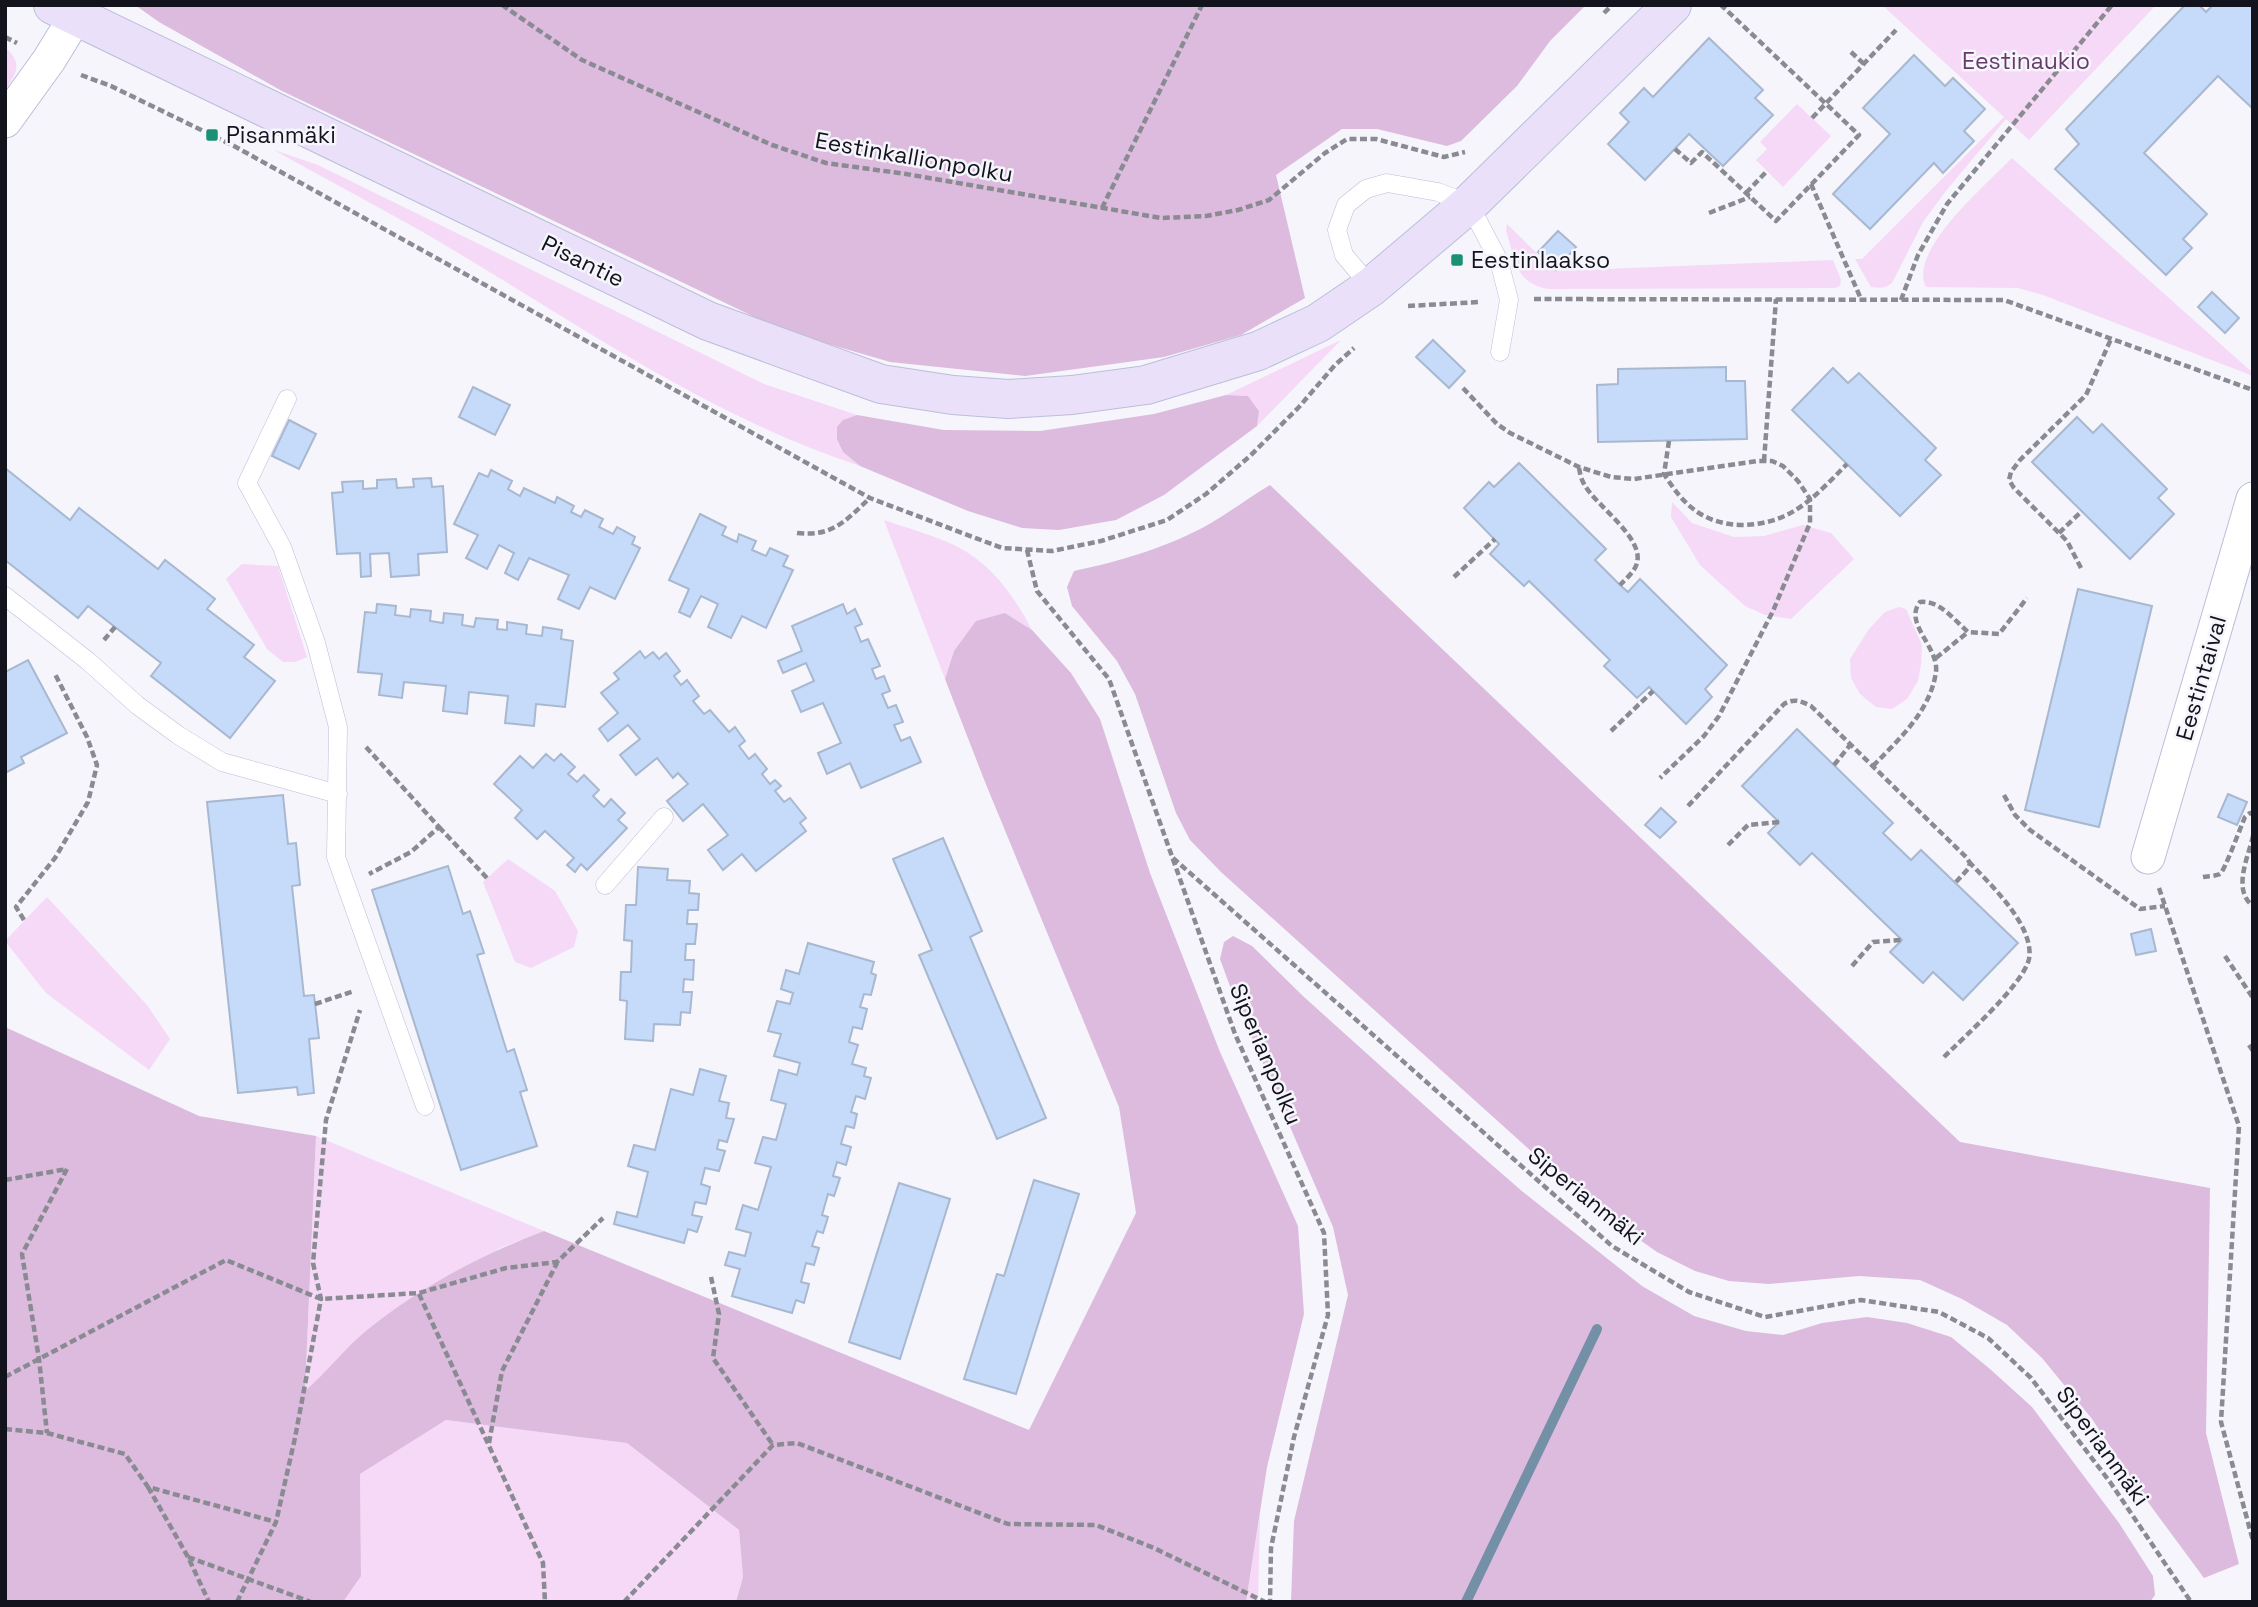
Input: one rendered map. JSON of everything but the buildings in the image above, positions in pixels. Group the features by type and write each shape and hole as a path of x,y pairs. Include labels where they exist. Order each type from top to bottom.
{"street":[{"path":"1371,287 1469,204 1672,5"},
{"path":"5,121 50,60 64,11"},
{"name":"Pisantie","path":"64,11 708,321 811,361 881,384 967,396 1021,398 1072,395 1146,385 1258,351 1318,323 1371,287"},
{"name":"Eestintaival","path":"2148,857 2253,499"}],"lane":[{"path":"1371,287 1344,255 1337,230 1346,205 1366,189 1387,183 1438,192 1469,204 1499,261 1509,300 1500,352"},
{"path":"287,399 247,483 282,547 316,643 338,727 336,856 374,985 425,1106"},
{"path":"5,596 88,661 137,705 222,762 338,794"},
{"path":"605,885 664,817"}],"path":[{"name":"Eestinkallionpolku","path":"502,5 582,60 772,145 827,163 1161,218 1206,216 1269,200 1325,153 1347,139 1376,139 1444,157 1471,150"},
{"path":"1102,208 1202,5"},
{"path":"1602,15 1612,5"},
{"path":"1675,149 1691,163 1702,152 1776,221 1859,135 1721,5"},
{"path":"1901,300 1918,255 1947,204 2112,5"},
{"path":"1812,118 1896,30"},
{"path":"1851,52 1864,64"},
{"path":"1709,214 1748,195 1767,171"},
{"path":"1811,184 1861,299"},
{"path":"1764,461 1776,299"},
{"path":"1405,306 1509,300 2004,300 2253,390"},
{"path":"2081,568 2076,554 2059,533 2009,481 2011,472 2020,460 2086,395 2111,339"},
{"path":"1463,388 1497,424 1578,467 1611,477 1634,479 1772,461 1798,481 1810,499 1810,523 1773,611 1718,716 1703,736 1660,778"},
{"path":"1669,441 1664,474 1683,499 1696,512 1733,525 1777,521 1810,499 1847,464"},
{"path":"1578,467 1583,483 1628,535 1636,550 1638,561 1620,585"},
{"path":"797,533 816,535 840,526 870,498"},
{"path":"2059,533 2082,511"},
{"path":"1454,577 1495,539"},
{"name":"Siperianpolku","path":"1027,550 1037,591 1109,680 1235,1034 1324,1233 1328,1315 1294,1437 1271,1548 1267,1602"},
{"path":"1873,766 1923,711 1936,671 1935,658 1914,617 1920,602 1928,601 1944,609 1968,632 1999,634 2027,598"},
{"path":"1935,658 1968,632"},
{"path":"24,920 16,907 55,858 88,802 97,765 87,737 53,670"},
{"path":"1611,731 1653,691"},
{"path":"1688,806 1791,700 1811,706 1966,857 2006,903 2020,924 2028,942 2029,959 2008,992 1944,1058"},
{"path":"338,727 370,750 487,878"},
{"path":"1834,765 1851,744"},
{"path":"2004,796 2015,814 2030,830 2140,909 2165,906"},
{"path":"2203,877 2220,874 2225,869 2230,849 2245,817 2249,813 2253,814"},
{"path":"1728,845 1748,825 1779,822"},
{"path":"345,883 377,871 411,852 439,827"},
{"path":"2253,836 2242,895 2253,906"},
{"path":"2148,857 2239,1126 2221,1422 2253,1541"},
{"name":"Siperianmäki","path":"1173,858 1612,1246 1689,1292 1765,1317 1861,1300 1939,1312 1988,1339 2031,1378 2110,1482 2191,1602"},
{"path":"1955,882 1968,869 1970,863"},
{"path":"1852,966 1873,942 1902,940"},
{"path":"2225,956 2253,998"},
{"path":"315,1004 374,985"},
{"path":"237,1602 276,1522 295,1438 321,1299 313,1263 326,1120 374,985"},
{"path":"2249,1045 2253,1051"},
{"path":"5,1180 67,1169 22,1254 39,1359 47,1433"},
{"path":"489,1445 502,1371 557,1262 603,1218"},
{"path":"5,1377 226,1260 321,1299 419,1293 506,1268 557,1262"},
{"path":"710,1277 719,1314 713,1358 773,1445"},
{"path":"419,1293 543,1563 545,1602"},
{"path":"5,1429 47,1433 125,1454 148,1487 188,1557 209,1602"},
{"path":"624,1602 773,1445 797,1443 1008,1524 1096,1525 1267,1602"},
{"path":"148,1487 276,1522"},
{"path":"188,1557 311,1602"}],"green space":[{"name":"Eestinaukio","path":"1882,5 2156,5 2029,140 2006,119 1923,222 1892,283 1879,288 1871,287 1855,259 1862,259 2004,117"},
{"path":"5,47 14,58 16,68 5,90"},
{"path":"1797,104 1831,136 1783,187 1756,160 1767,149 1760,142"},
{"path":"274,150 318,165 764,384 857,415 843,420 843,452 860,466 805,446 698,396 424,233"},
{"path":"2012,158 2253,373 2253,376 2043,295 2018,288 1926,287 1923,272 1928,255 1939,237 1969,200"},
{"path":"1507,224 1555,271 1833,260 1841,280 1840,286 1549,289 1529,281 1518,269 1506,231"},
{"path":"1341,340 1257,426 1259,411 1248,396 1226,395"},
{"path":"1672,502 1692,523 1734,537 1764,536 1803,525 1831,533 1854,559 1791,619 1765,615 1745,606 1700,565 1671,517"},
{"path":"884,520 929,535 969,553 1010,593 1032,630 1005,613 954,651 945,679"},
{"path":"242,564 278,566 307,657 295,662 283,662 267,649 226,579"},
{"path":"1899,607 1906,609 1922,645 1918,681 1907,699 1892,709 1876,707 1860,694 1851,678 1850,659 1869,629 1885,612"},
{"path":"508,859 555,891 578,931 574,947 531,968 515,962 483,882"},
{"path":"47,897 147,1005 170,1039 149,1070 46,993 5,941"},
{"path":"316,1136 544,1231 498,1249 305,1392"},
{"path":"446,1420 627,1443 739,1530 743,1577 736,1602 343,1602 361,1575 360,1474"},
{"path":"1260,1514 1258,1602 1246,1602"}],"shaded area":[{"path":"135,5 1586,5 1550,41 1517,86 1461,141 1447,146 1377,129 1342,129 1276,175 1305,298 1241,335 1164,357 1025,376 890,362 784,331 282,91 159,22"},
{"path":"1226,395 1248,396 1259,411 1257,426 1164,495 1116,520 1059,530 1022,528 968,511 860,466 843,452 837,439 837,427 843,420 857,415 944,430 1040,431 1154,414"},
{"path":"1270,485 1960,1142 2210,1188 2206,1433 2239,1564 2204,1578 2139,1490 2092,1419 2042,1358 2007,1325 1962,1299 1920,1280 1859,1276 1769,1284 1729,1281 1695,1271 1657,1252 1620,1226 1532,1152 1221,872 1190,840 1176,813 1135,694 1117,661 1072,606 1067,587 1074,571 1127,558 1178,539 1211,523"},
{"path":"1005,613 1032,630 1071,673 1100,719 1150,873 1220,1052 1298,1226 1304,1314 1267,1467 1246,1602 736,1602 743,1577 739,1530 627,1443 446,1420 360,1474 361,1576 343,1602 5,1602 5,1027 199,1116 316,1136 305,1391 358,1338 386,1315 474,1262 544,1231 1029,1430 1136,1213 1119,1107 945,679 954,651 976,621"},
{"path":"1233,936 1252,946 1304,997 1523,1192 1642,1286 1694,1316 1746,1331 1783,1335 1822,1323 1867,1317 1907,1323 1951,1337 2032,1407 2119,1523 2153,1576 2155,1595 2150,1602 1291,1602 1294,1521 1348,1295 1333,1227 1220,959 1224,942"}],"waterway":[{"path":"1466,1602 1597,1329"}],"place":[{"name":"Pisanmäki","path":"212,135"},
{"name":"Eestinlaakso","path":"1457,260"}]}
